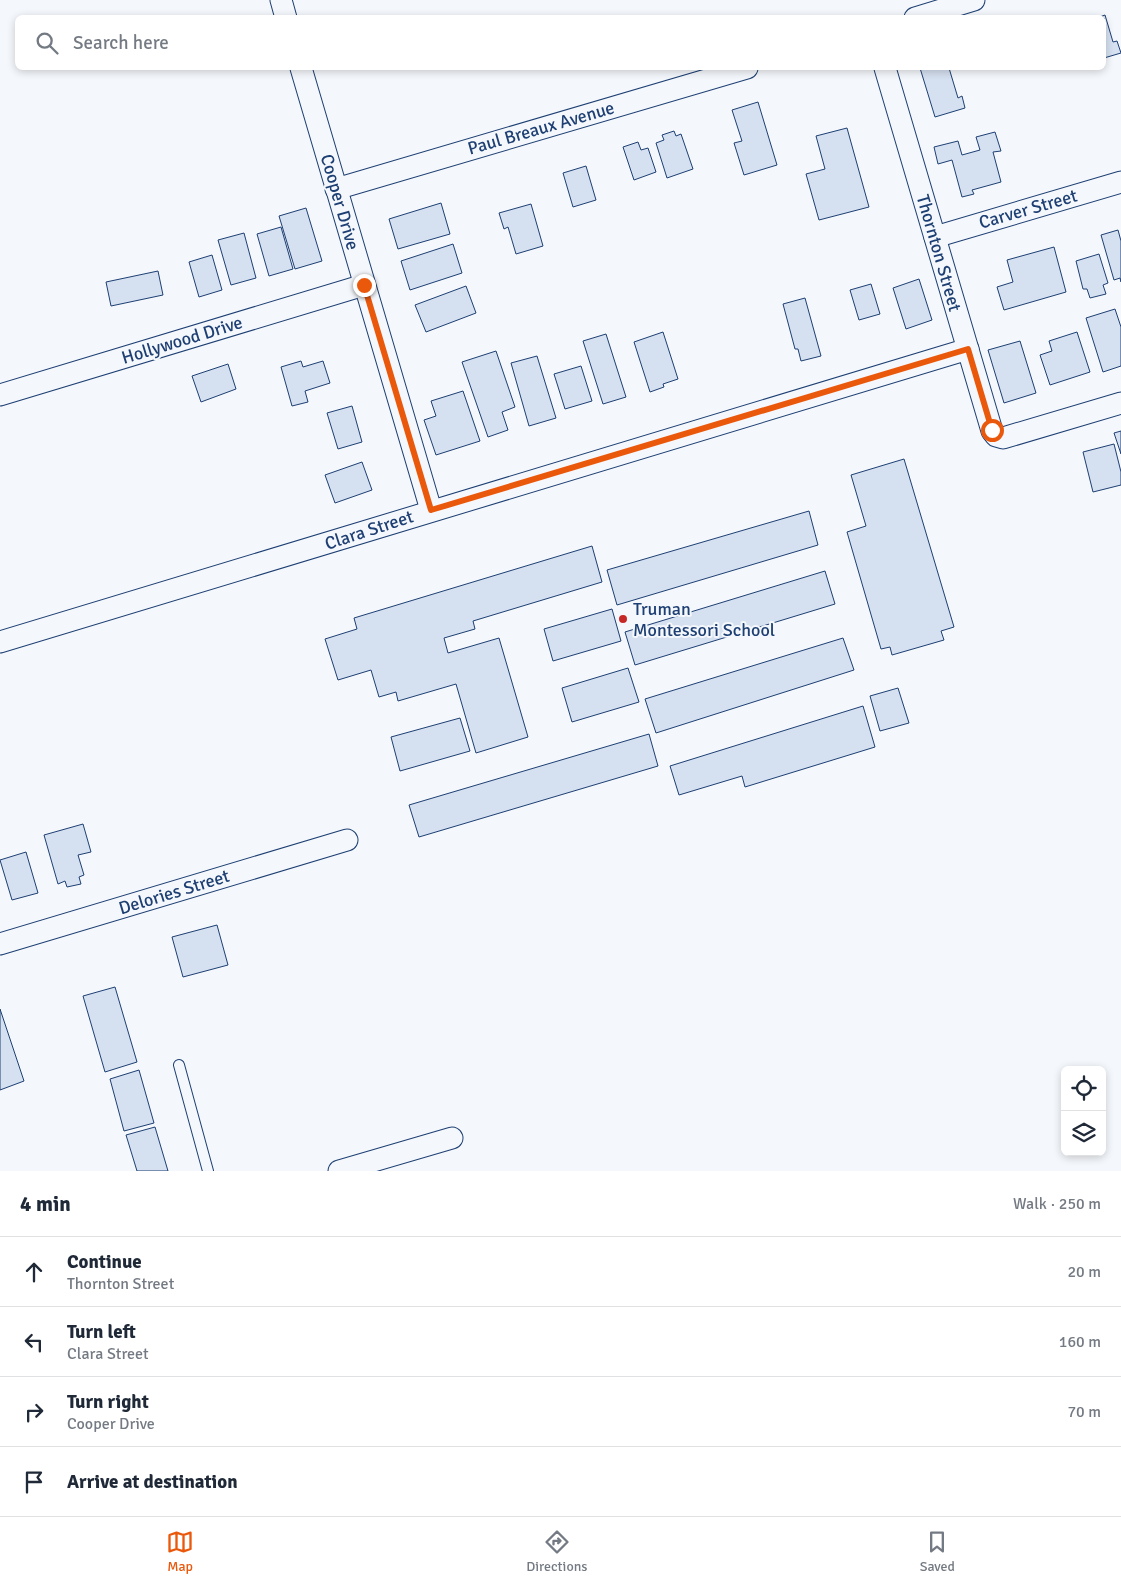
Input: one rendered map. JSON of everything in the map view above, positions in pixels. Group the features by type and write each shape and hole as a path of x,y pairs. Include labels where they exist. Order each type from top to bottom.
{"street":[{"path":"281,0 285,15"},
{"path":"925,15 974,0"},
{"name":"Cooper Drive","path":"302,70 431,510"},
{"name":"Paul Breaux Avenue","path":"336,189 739,70"},
{"name":"Thornton Street","path":"886,70 992,430 996,436 1003,438 1121,403"},
{"name":"Carver Street","path":"934,237 1121,182"},
{"name":"Hollywood Drive","path":"0,395 364,285"},
{"name":"Clara Street","path":"0,642 968,349"},
{"name":"Delories Street","path":"0,944 347,840"},
{"path":"339,1171 452,1138"}],"lane":[{"path":"179,1065 208,1171"}],"building":[{"path":"1106,18 1113,42 1117,41 1121,53 1106,57"},
{"path":"921,70 950,70 958,98 962,96 965,108 935,117"},
{"path":"758,102 777,165 744,175 734,143 742,141 732,110"},
{"path":"847,128 869,207 819,220 806,174 825,169 816,136"},
{"path":"674,131 676,136 681,134 693,169 667,178 656,143 664,140 662,135"},
{"path":"995,132 1001,151 993,152 1001,182 972,190 974,194 962,197 952,160 938,164 934,147 958,141 962,155 980,150 976,137"},
{"path":"638,142 641,150 648,148 656,172 634,180 623,147"},
{"path":"586,166 596,200 573,207 563,173"},
{"path":"441,203 450,234 398,249 389,219"},
{"path":"531,204 543,246 516,254 508,227 504,229 499,213"},
{"path":"306,208 322,261 295,269 279,216"},
{"path":"281,227 293,269 269,276 257,234"},
{"path":"1118,230 1121,241 1121,282 1120,278 1114,280 1101,235"},
{"path":"244,233 256,278 231,285 218,240"},
{"path":"453,244 462,273 410,290 401,261"},
{"path":"1054,247 1066,292 1004,310 997,287 1013,282 1007,260"},
{"path":"1099,254 1108,283 1103,285 1106,294 1090,298 1087,289 1083,289 1076,261"},
{"path":"212,255 222,290 199,297 189,262"},
{"path":"158,271 163,295 111,306 106,282"},
{"path":"919,279 932,320 906,329 893,288"},
{"path":"871,284 880,314 859,320 850,290"},
{"path":"466,286 476,313 426,332 415,305"},
{"path":"805,298 821,356 801,361 798,349 795,349 783,304"},
{"path":"1115,309 1121,327 1121,366 1103,372 1086,318"},
{"path":"663,332 678,379 663,384 664,387 650,392 634,342"},
{"path":"1077,332 1090,372 1050,385 1040,355 1052,351 1049,341"},
{"path":"606,334 626,397 603,404 583,341"},
{"path":"1020,341 1036,393 1004,403 988,350"},
{"path":"496,351 515,407 502,412 508,430 488,437 462,362"},
{"path":"537,356 556,418 529,426 511,363"},
{"path":"301,361 303,367 323,361 330,383 305,391 308,402 292,406 281,367"},
{"path":"228,364 236,389 201,402 192,376"},
{"path":"581,366 592,401 565,409 554,374"},
{"path":"463,391 480,441 436,455 424,420 436,416 431,401"},
{"path":"352,406 362,442 338,449 327,413"},
{"path":"1121,431 1121,454 1114,433"},
{"path":"1114,444 1121,472 1121,485 1093,492 1083,452"},
{"path":"904,459 954,627 941,631 944,640 892,655 890,647 881,649 847,532 866,526 851,475"},
{"path":"362,462 372,490 335,503 325,475"},
{"path":"809,511 818,545 617,605 607,570"},
{"path":"592,546 602,582 473,621 475,629 444,638 448,653 499,638 528,737 476,753 456,684 398,701 396,692 379,697 371,670 338,680 325,639 357,629 354,618"},
{"path":"825,571 835,604 635,665 625,632"},
{"path":"612,609 621,641 553,661 544,629"},
{"path":"843,638 854,670 656,733 645,699"},
{"path":"628,668 639,702 572,722 562,688"},
{"path":"898,688 909,723 880,731 870,696"},
{"path":"863,706 875,747 745,787 742,776 679,795 670,766"},
{"path":"460,718 470,751 400,771 391,737"},
{"path":"649,734 658,766 419,837 409,805"},
{"path":"83,824 91,852 78,855 84,875 79,877 81,884 67,887 65,881 58,884 44,835"},
{"path":"26,852 38,893 12,900 0,860"},
{"path":"217,925 228,965 183,977 172,937"},
{"path":"115,987 137,1062 105,1072 83,996"},
{"path":"0,1009 24,1081 0,1090"},
{"path":"139,1070 154,1123 124,1131 110,1079"},
{"path":"155,1127 168,1171 137,1171 126,1135"}],"place":[{"name":"Truman Montessori School","path":"623,619"}],"route":[{"path":"364,285 431,510 968,349 992,430"}]}
